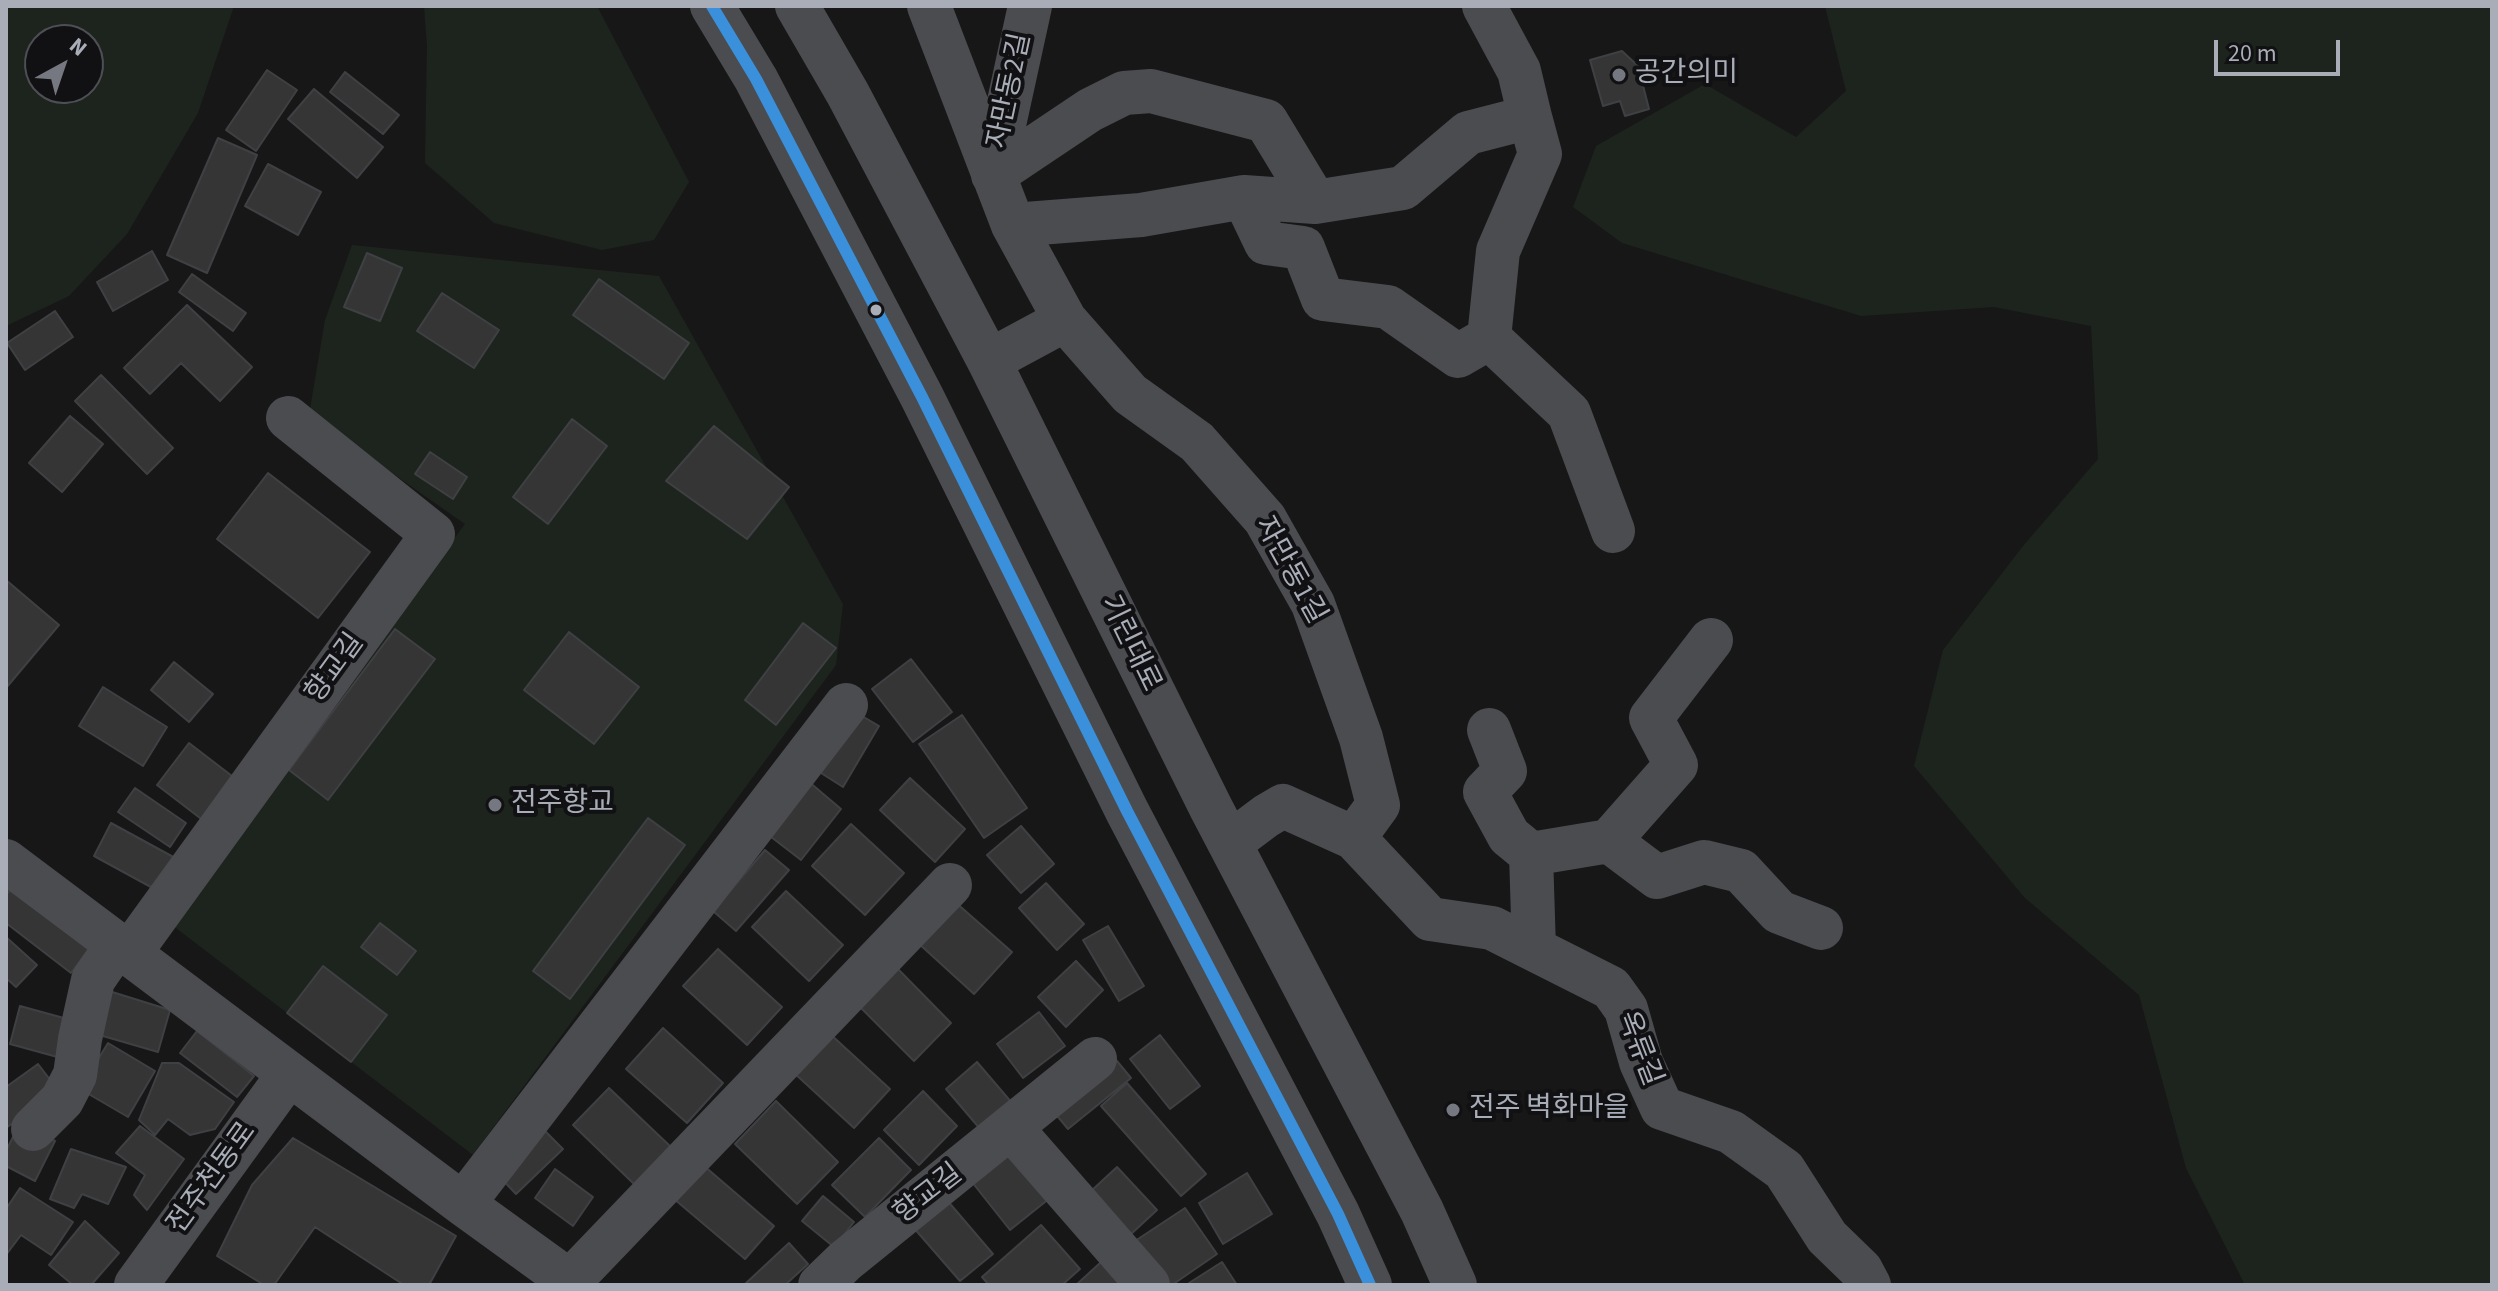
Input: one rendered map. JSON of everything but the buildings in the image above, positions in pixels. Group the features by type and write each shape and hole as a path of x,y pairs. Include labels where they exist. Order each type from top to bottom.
{"street":[{"path":"712,6 756,79 922,397 1127,811 1338,1214 1370,1285"},
{"name":"기린대로","path":"797,6 848,94 989,361 1230,843 1422,1211 1455,1285"},
{"name":"자만동1길","path":"929,6 1013,225 1065,320 1130,394 1197,442 1265,519 1313,604 1361,738 1378,805 1354,838"},
{"name":"자만동2길","path":"993,175 1030,6"},
{"path":"1484,6 1519,71 1540,154 1498,251 1489,338"},
{"path":"993,175 1090,110 1124,93 1151,91 1266,121 1315,202"},
{"path":"1013,225 1141,215 1244,197 1315,202 1403,188 1468,133 1530,117"},
{"path":"1244,197 1266,243 1303,248 1323,299 1388,307 1458,356 1489,338"},
{"path":"989,361 1065,320"},
{"path":"1489,338 1569,413 1613,531"},
{"name":"향교길","path":"123,950 433,534 288,418"},
{"path":"1489,730 1505,771 1485,792 1509,836 1531,854 1609,841 1676,765 1651,718 1711,640"},
{"path":"463,1204 846,705"},
{"name":"옥류길","path":"1230,843 1283,806 1354,838 1430,919 1492,928 1611,988 1626,1009 1641,1062 1662,1108 1731,1132 1784,1170 1827,1237 1861,1270 1869,1285"},
{"path":"1609,841 1657,877 1704,862 1741,871 1779,912 1821,928"},
{"path":"1531,854 1534,949"},
{"path":"6,861 573,1283 950,885"},
{"path":"33,1129 62,1100 75,1075 93,980 123,950"},
{"name":"향교길","path":"846,1277 1095,1059"},
{"name":"전주천동로","path":"136,1285 289,1074"},
{"path":"1012,1129 1148,1285"}],"shaded area":[{"path":"6,6 234,6 198,113 127,234 69,296 6,326"},
{"path":"424,6 597,6 689,182 654,240 602,250 494,223 425,163 427,46"},
{"path":"1825,6 2492,6 2492,1285 2245,1285 2186,1168 2139,995 2025,898 1914,766 1943,650 2023,546 2098,459 2091,326 1994,307 1861,316 1622,243 1573,207 1596,146 1705,84 1796,137 1846,91"},
{"path":"352,245 659,276 843,604 836,665 473,1155 168,922 465,524 309,415 325,320"}],"transit line":[{"path":"712,6 756,79 922,397 1127,811 1338,1214 1370,1285"}],"place":[{"name":"공간의미","path":"1619,75"},
{"name":"전주향교","path":"495,805"},
{"name":"전주 벽화마을","path":"1453,1110"}]}
